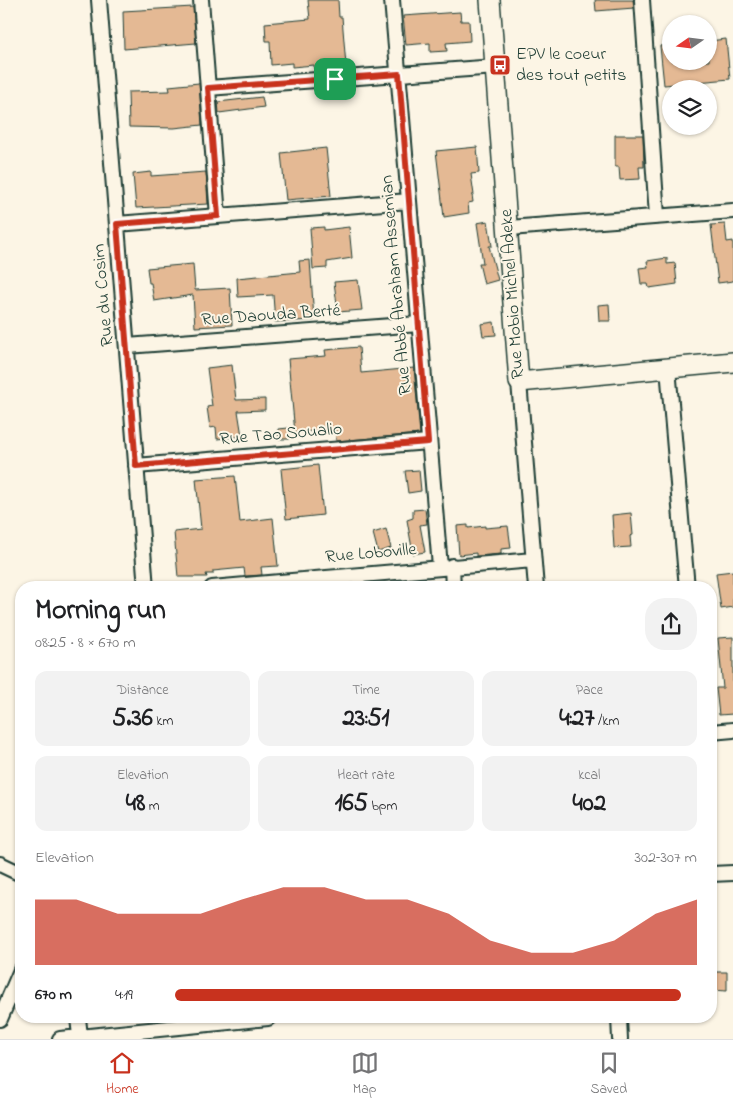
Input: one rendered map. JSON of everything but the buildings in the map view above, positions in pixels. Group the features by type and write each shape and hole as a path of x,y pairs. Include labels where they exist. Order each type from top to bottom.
{"street":[{"name":"Rue du Cosim","path":"99,0 145,581"},
{"path":"201,0 218,216"},
{"name":"Rue Abbé Abraham Assemian","path":"392,0 428,442 446,566 451,581"},
{"name":"Rue Mobio Michel Adeke","path":"490,0 535,581"},
{"path":"642,0 657,216"},
{"path":"208,88 496,67"},
{"path":"117,224 409,201"},
{"path":"509,228 733,211"},
{"name":"Rue Daouda Berté","path":"127,346 419,324"},
{"path":"519,382 733,362"},
{"path":"668,368 686,581"},
{"name":"Rue Tao Soualio","path":"136,466 428,442"},
{"name":"Rue Loboville","path":"318,581 446,566 533,560"},
{"path":"717,731 733,730"},
{"path":"0,864 15,871"},
{"path":"717,873 733,872"},
{"path":"0,1019 15,984"},
{"path":"79,1023 80,1036"},
{"path":"60,1039 170,1023"},
{"path":"618,1023 620,1039"}],"place":[{"name":"EPV le coeur des tout petits","path":"500,65"}],"route":[{"path":"399,74 428,442 136,466 117,224 218,216 208,88 335,79 399,74"}]}
